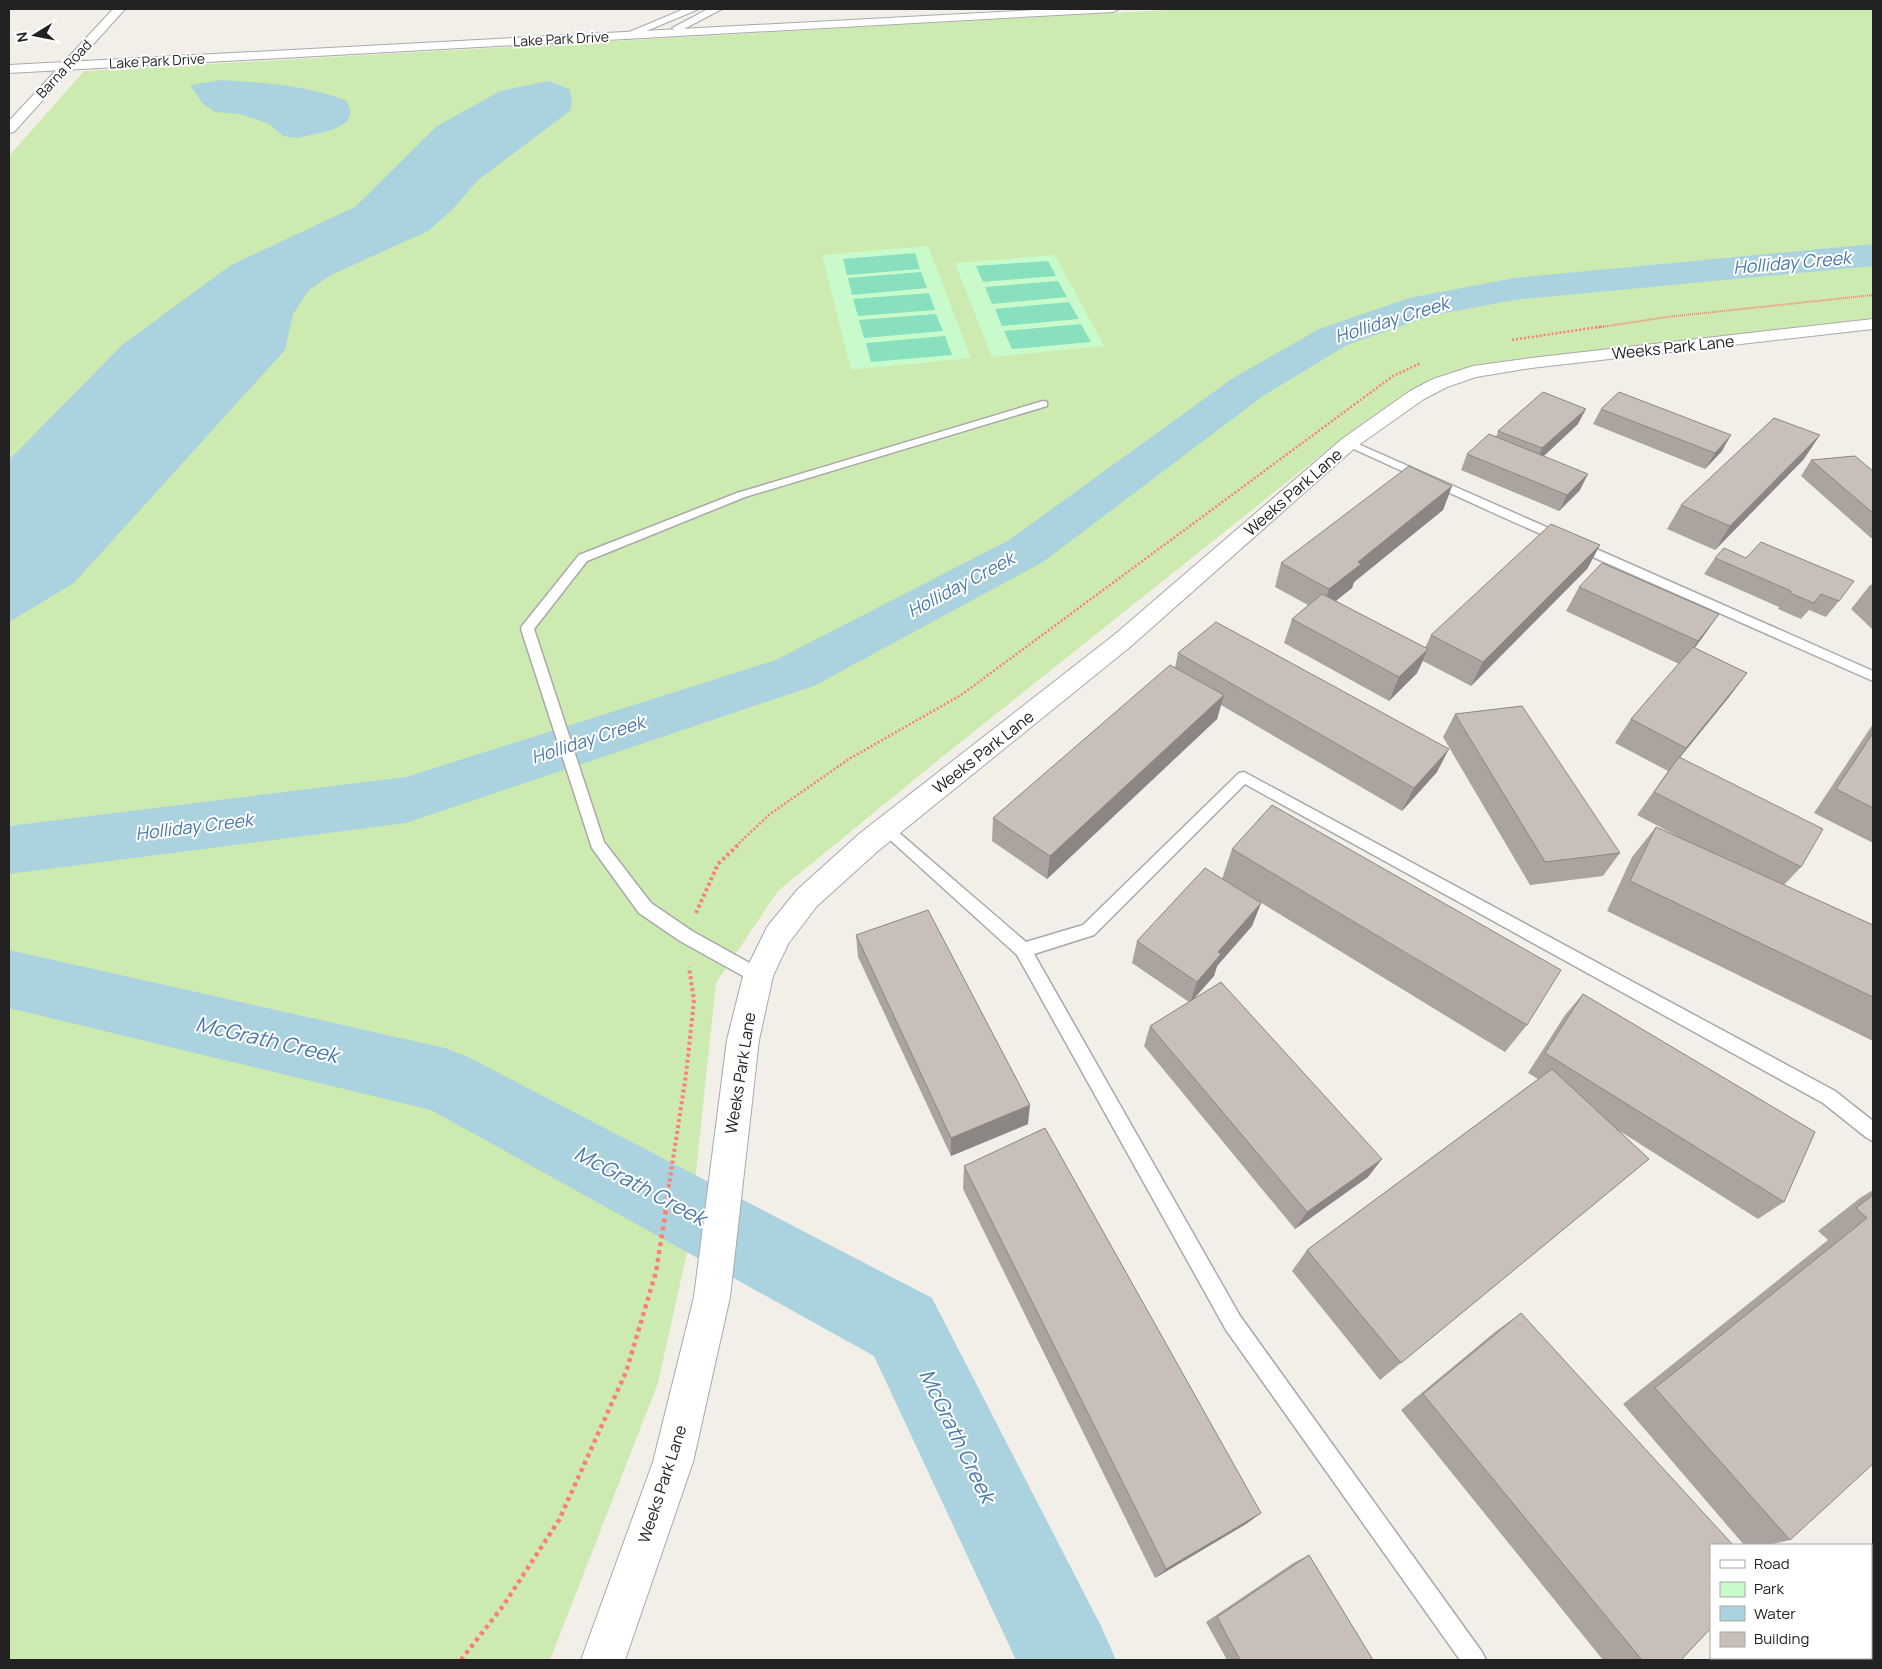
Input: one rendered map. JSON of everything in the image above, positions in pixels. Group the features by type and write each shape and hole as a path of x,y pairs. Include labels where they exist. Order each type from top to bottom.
{"street":[{"name":"Barna Road","path":"9,129 119,9"},
{"path":"628,35 693,9"},
{"path":"667,33 716,9"},
{"name":"Lake Park Drive","path":"9,69 1113,9"},
{"name":"Weeks Park Lane","path":"603,1660 673,1462 712,1297 743,1040 758,976 777,936 807,898 885,829 1122,641 1349,443 1418,395 1440,384 1473,372 1531,363 1873,324"}],"lane":[{"path":"758,976 686,936 645,908 596,844 528,628 583,558 741,495 1043,404"},
{"path":"1349,443 1502,513 1873,676"},
{"path":"1023,950 1088,930 1244,777 1829,1098 1873,1132"},
{"path":"885,829 1023,950 1232,1323 1474,1660"}],"path":[{"path":"461,1660 503,1606 560,1520 626,1372 656,1272 686,1075"}],"green space":[{"path":"1183,9 1873,9 1873,318 1481,365 1432,379 1410,390 1341,439 942,757 778,891 716,983 688,1248 658,1383 550,1660 9,1660 9,156 84,71"},
{"path":"928,246 971,358 851,370 822,255"},
{"path":"915,253 920,269 847,275 843,259"},
{"path":"1055,255 1104,346 992,357 955,263"},
{"path":"1048,261 1056,276 983,282 976,266"},
{"path":"921,272 927,288 852,295 848,278"},
{"path":"1058,281 1067,297 992,304 985,287"},
{"path":"929,293 935,310 858,316 853,299"},
{"path":"1069,302 1079,319 1002,326 995,309"},
{"path":"936,314 943,331 864,338 859,320"},
{"path":"1081,324 1091,342 1012,349 1004,331"},
{"path":"945,336 952,355 871,362 866,343"}],"water":[{"path":"222,80 254,82 316,91 347,101 351,112 347,122 332,130 298,138 283,136 269,124 240,114 215,112 203,104 190,85"},
{"path":"549,81 569,89 572,99 571,110 478,180 453,209 428,231 331,275 309,290 293,314 285,350 74,583 9,622 9,460 122,345 231,265 355,207 437,126 500,91"}],"building":[{"path":"1543,392 1586,409 1542,448 1498,431"},
{"path":"1619,392 1731,435 1715,453 1601,409"},
{"path":"1774,418 1820,435 1730,526 1681,505"},
{"path":"1489,434 1588,474 1567,495 1467,454"},
{"path":"1855,456 1873,471 1873,513 1811,460"},
{"path":"1409,466 1452,486 1358,562 1361,564 1329,589 1281,563"},
{"path":"1551,524 1600,545 1483,662 1431,635"},
{"path":"1761,542 1854,581 1839,601 1821,594 1814,603 1715,558 1724,548 1746,558"},
{"path":"1602,563 1719,614 1698,641 1579,587"},
{"path":"1322,594 1428,649 1399,677 1292,619"},
{"path":"1216,622 1449,749 1414,788 1178,653"},
{"path":"1693,647 1747,673 1686,748 1631,719"},
{"path":"1170,665 1224,695 1050,856 993,818"},
{"path":"1522,706 1620,853 1545,862 1455,714"},
{"path":"1873,733 1873,808 1836,789"},
{"path":"1679,757 1823,829 1801,867 1654,792"},
{"path":"1272,805 1561,970 1527,1025 1232,849"},
{"path":"1656,827 1873,925 1873,997 1630,881"},
{"path":"1205,868 1261,903 1218,952 1221,954 1197,982 1137,941"},
{"path":"928,910 1030,1105 951,1138 856,935"},
{"path":"1221,982 1382,1159 1307,1212 1150,1026"},
{"path":"1583,994 1815,1132 1784,1202 1545,1053"},
{"path":"1552,1069 1649,1159 1401,1363 1307,1250"},
{"path":"1045,1128 1261,1513 1166,1569 964,1166"},
{"path":"1873,1195 1873,1464 1790,1540 1655,1388 1867,1218 1856,1208"},
{"path":"1521,1313 1732,1544 1710,1544 1710,1629 1681,1660 1642,1660 1423,1394"},
{"path":"1309,1555 1373,1660 1240,1660 1217,1617"}],"waterway":[{"name":"Holliday Creek","path":"9,850 406,800 795,673 1026,551 1248,387 1333,337 1422,306 1514,289 1873,255"},
{"name":"McGrath Creek","path":"9,979 445,1081 903,1327 1067,1660"}]}
